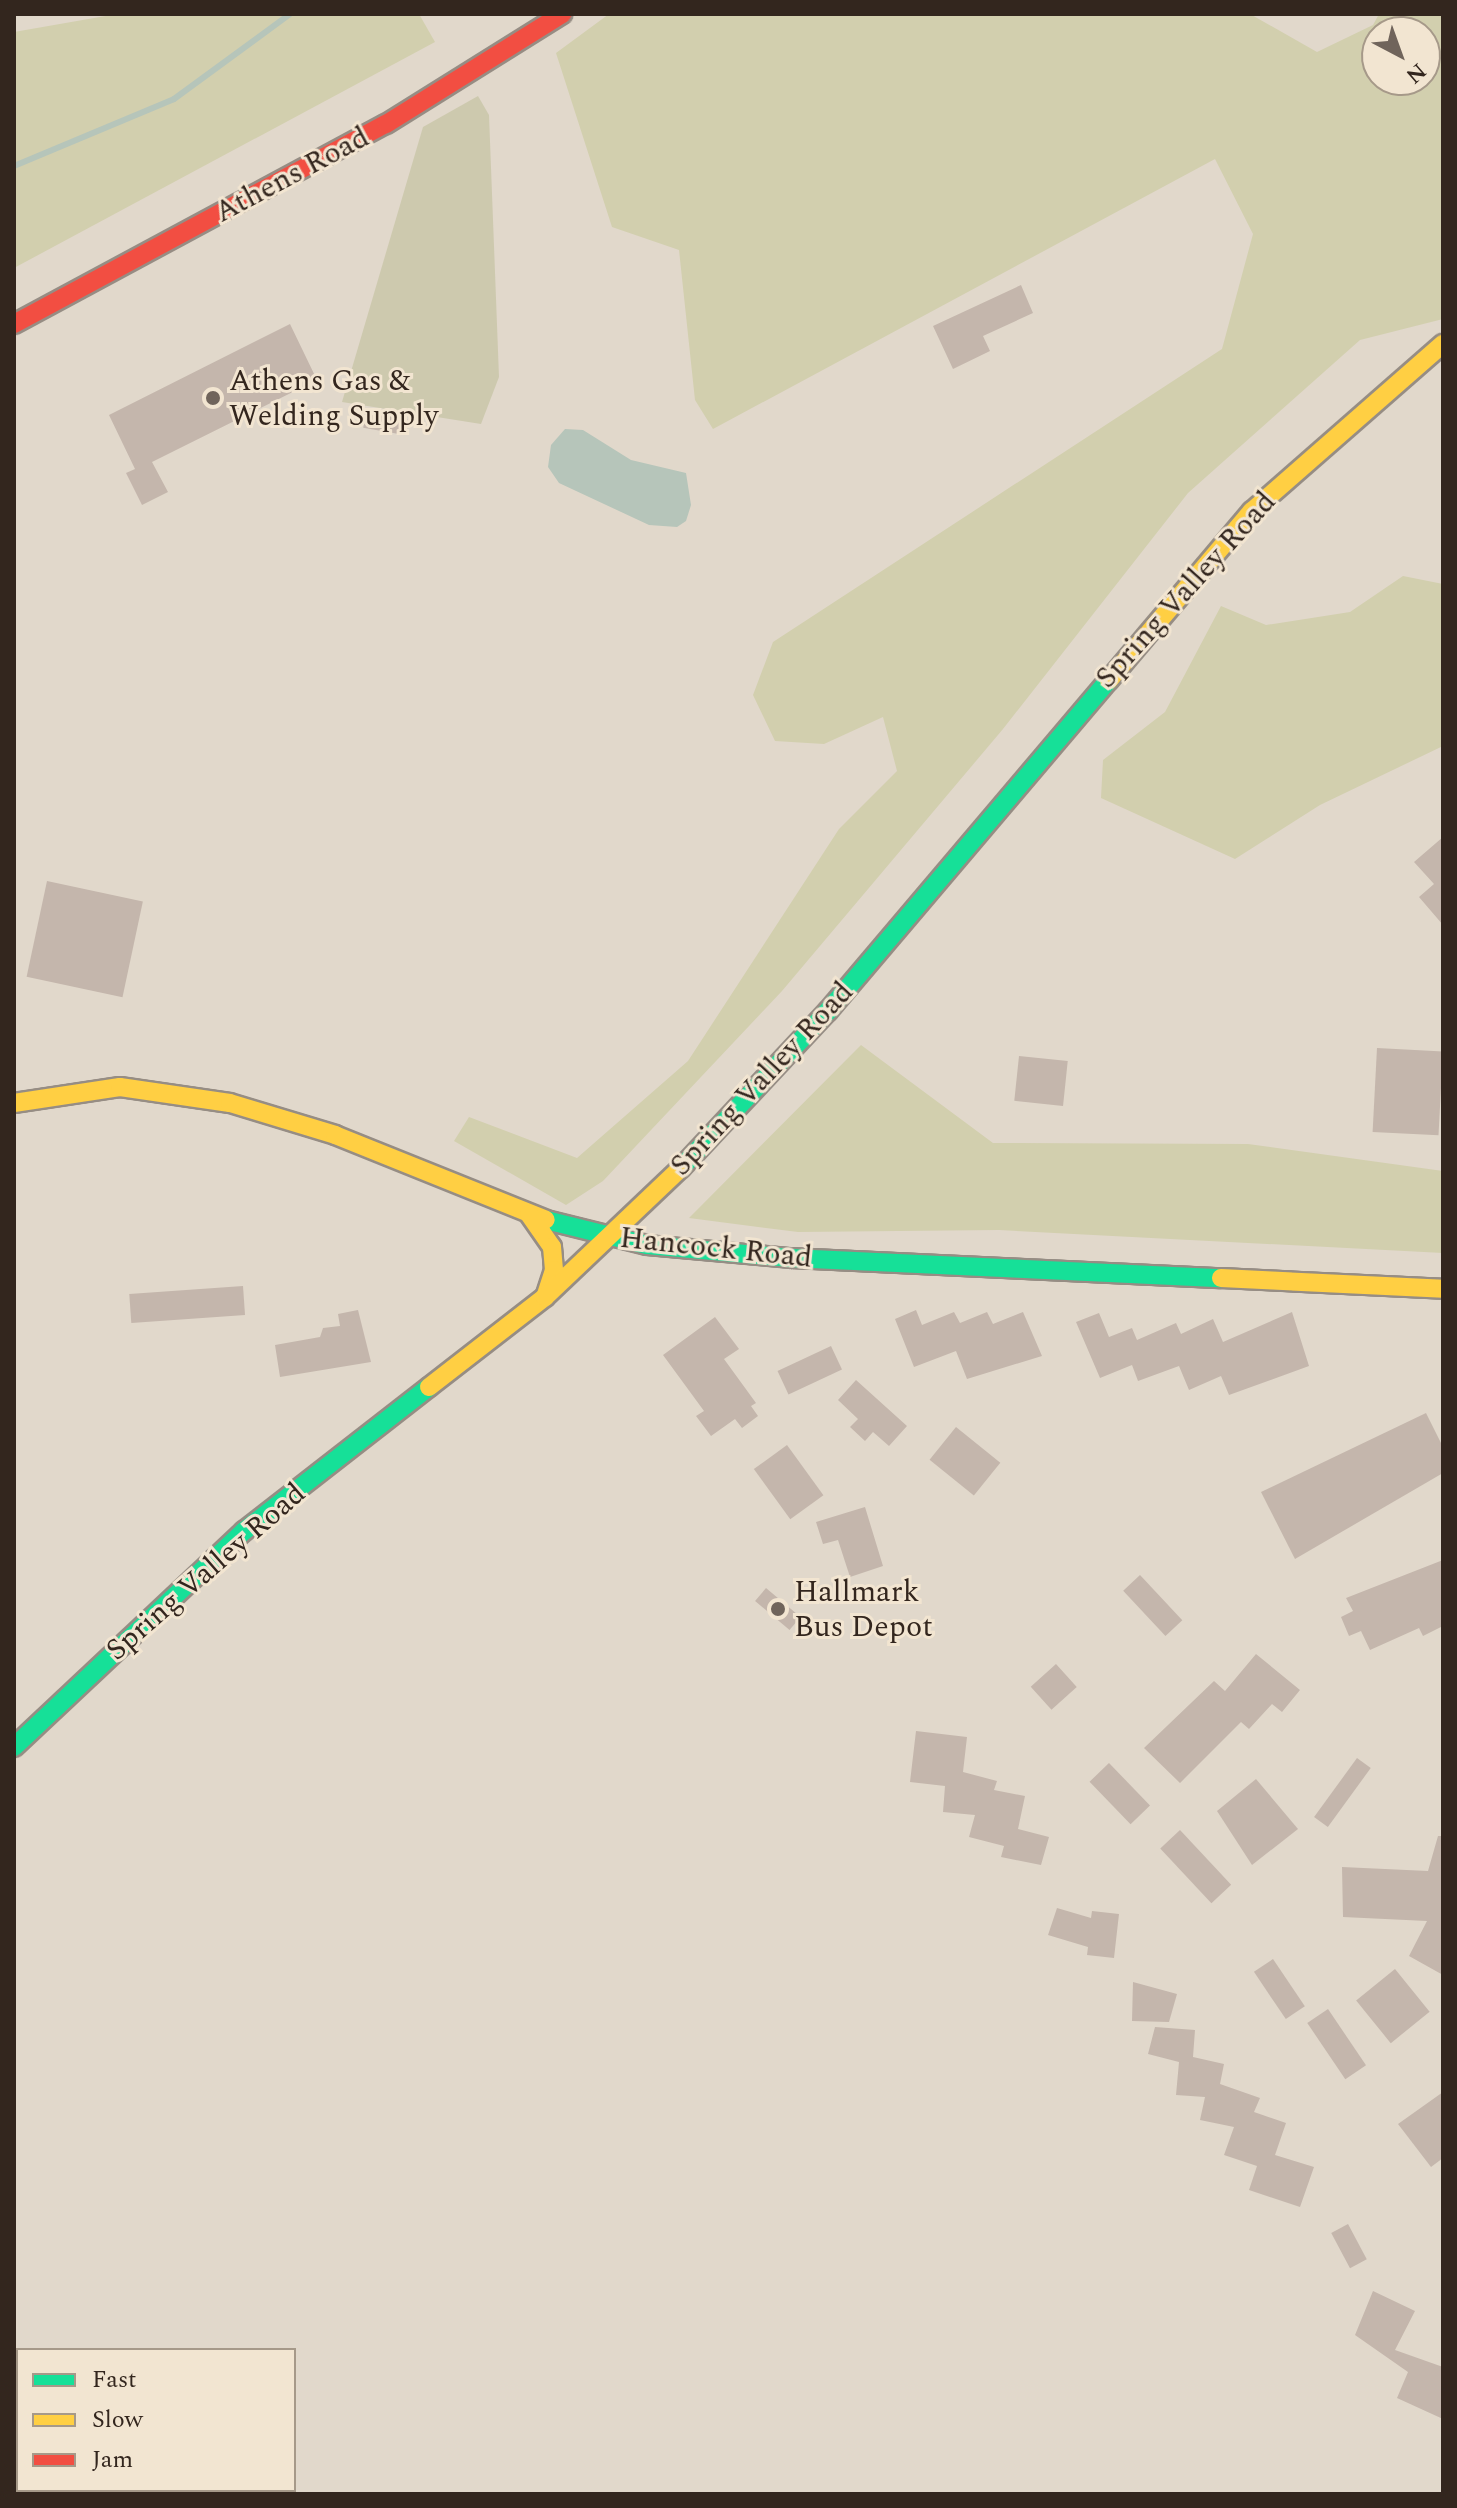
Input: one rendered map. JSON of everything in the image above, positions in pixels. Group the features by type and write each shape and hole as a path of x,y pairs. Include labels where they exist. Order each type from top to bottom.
{"street":[{"name":"Athens Road","path":"14,324 386,124 562,14"},
{"name":"Spring Valley Road","path":"14,1747 244,1531 545,1297 610,1238 828,1011 1252,511 1443,344"},
{"name":"Hancock Road","path":"14,1103 120,1087 230,1103 335,1135 529,1214 610,1238 791,1258 1443,1289"},
{"path":"529,1214 552,1247 554,1270 545,1297"}],"shaded area":[{"path":"117,14 419,14 435,42 14,268 14,32"},
{"path":"609,14 1250,14 1317,52 1361,31 1361,96 1441,96 1441,16 1378,16 1443,14 1443,319 1360,340 1188,493 1003,729 782,991 603,1181 566,1205 454,1141 469,1117 577,1158 688,1061 839,829 897,771 883,717 824,744 775,741 753,695 773,642 1222,349 1253,234 1215,159 713,429 695,400 679,250 612,227 556,53"},
{"path":"478,96 489,115 499,377 481,424 342,402 423,127"},
{"path":"565,429 583,430 631,460 686,473 691,505 686,521 677,527 649,525 559,483 548,467 551,445"},
{"path":"1403,576 1443,584 1443,746 1320,805 1235,859 1101,798 1103,760 1165,712 1221,606 1266,625 1350,612"},
{"path":"861,1045 993,1143 1248,1144 1443,1171 1443,1253 999,1230 798,1232 689,1218"}],"building":[{"path":"1021,285 1033,313 983,336 990,351 953,369 933,326"},
{"name":"Athens Gas & Welding Supply","path":"290,324 317,380 152,462 168,492 142,505 126,473 135,469 109,415"},
{"path":"366,412 407,419 405,435 363,428"},
{"path":"1443,837 1443,925 1419,897 1434,884 1414,862"},
{"path":"47,881 143,901 122,997 27,977"},
{"path":"1377,1048 1443,1051 1439,1135 1373,1132"},
{"path":"1019,1056 1068,1061 1063,1106 1014,1101"},
{"path":"243,1286 245,1315 131,1323 129,1294"},
{"path":"358,1310 371,1362 280,1377 275,1345 320,1337 323,1328 340,1326 338,1314"},
{"path":"916,1310 922,1325 954,1312 960,1323 987,1312 993,1324 1023,1312 1042,1356 967,1379 956,1351 914,1367 895,1319"},
{"path":"1292,1312 1309,1366 1229,1395 1221,1376 1189,1390 1179,1366 1138,1381 1132,1365 1100,1378 1076,1322 1099,1313 1109,1337 1132,1328 1137,1340 1176,1323 1181,1334 1213,1319 1223,1342"},
{"path":"715,1317 739,1349 724,1359 756,1403 751,1406 758,1416 742,1428 735,1419 711,1436 696,1416 704,1411 663,1355"},
{"path":"831,1346 842,1370 789,1394 778,1371"},
{"path":"856,1380 907,1426 889,1446 873,1432 865,1441 850,1427 858,1419 838,1400"},
{"path":"1426,1413 1443,1447 1443,1473 1295,1559 1261,1492"},
{"path":"956,1427 1000,1463 974,1496 930,1460"},
{"path":"787,1445 823,1495 790,1519 754,1469"},
{"path":"865,1507 883,1566 850,1577 838,1540 823,1544 816,1522"},
{"path":"1443,1560 1443,1626 1423,1636 1419,1628 1370,1650 1361,1631 1349,1636 1341,1617 1353,1611 1346,1598"},
{"path":"1140,1575 1182,1620 1165,1636 1123,1591"},
{"name":"Hallmark Bus Depot","path":"766,1588 800,1617 790,1630 755,1601"},
{"path":"1256,1654 1300,1690 1282,1712 1272,1704 1249,1729 1241,1722 1180,1783 1144,1748 1214,1681 1225,1691"},
{"path":"1056,1664 1077,1687 1051,1710 1031,1687"},
{"path":"916,1731 967,1737 963,1772 997,1781 994,1790 1025,1796 1018,1829 1049,1837 1041,1865 1001,1857 1004,1846 969,1837 975,1815 943,1812 945,1786 910,1782"},
{"path":"1357,1758 1371,1768 1328,1827 1314,1817"},
{"path":"1109,1763 1150,1805 1131,1824 1090,1782"},
{"path":"1256,1779 1298,1829 1252,1865 1217,1811"},
{"path":"1180,1830 1231,1885 1211,1903 1160,1848"},
{"path":"1438,1836 1443,1836 1443,1975 1409,1956 1427,1921 1343,1917 1342,1867 1428,1871"},
{"path":"1057,1908 1091,1918 1092,1911 1119,1914 1114,1958 1087,1955 1088,1947 1048,1935"},
{"path":"1273,1959 1305,2006 1286,2019 1254,1972"},
{"path":"1395,1969 1430,2012 1391,2043 1356,2000"},
{"path":"1133,1982 1177,1994 1169,2022 1132,2021"},
{"path":"1328,2009 1366,2065 1345,2079 1307,2023"},
{"path":"1155,2027 1195,2030 1193,2057 1224,2064 1220,2084 1260,2098 1254,2112 1286,2123 1275,2155 1314,2167 1300,2207 1249,2190 1257,2166 1224,2155 1234,2127 1200,2120 1205,2097 1176,2095 1179,2062 1148,2054"},
{"path":"1443,2092 1443,2158 1431,2167 1398,2124"},
{"path":"1348,2224 1367,2259 1350,2268 1331,2233"},
{"path":"1373,2291 1415,2311 1395,2350 1443,2367 1443,2419 1397,2398 1408,2372 1355,2335"}],"waterway":[{"path":"14,166 174,99 290,14"}],"traffic: fast":[{"path":"681,1168 828,1011 1109,680"},
{"path":"546,1220 647,1245 791,1258 1221,1278"},
{"path":"14,1747 244,1531 429,1387"}],"traffic: slow":[{"path":"1109,680 1252,511 1443,344"},
{"path":"14,1103 120,1087 230,1103 335,1135 546,1220"},
{"path":"429,1387 545,1297 681,1168"},
{"path":"529,1214 552,1247 554,1270 545,1297"},
{"path":"1221,1278 1443,1289"}],"traffic: jam":[{"path":"14,324 386,124 562,14"}],"place":[{"name":"Athens Gas & Welding Supply","path":"213,398"},
{"name":"Hallmark Bus Depot","path":"778,1609"}]}
